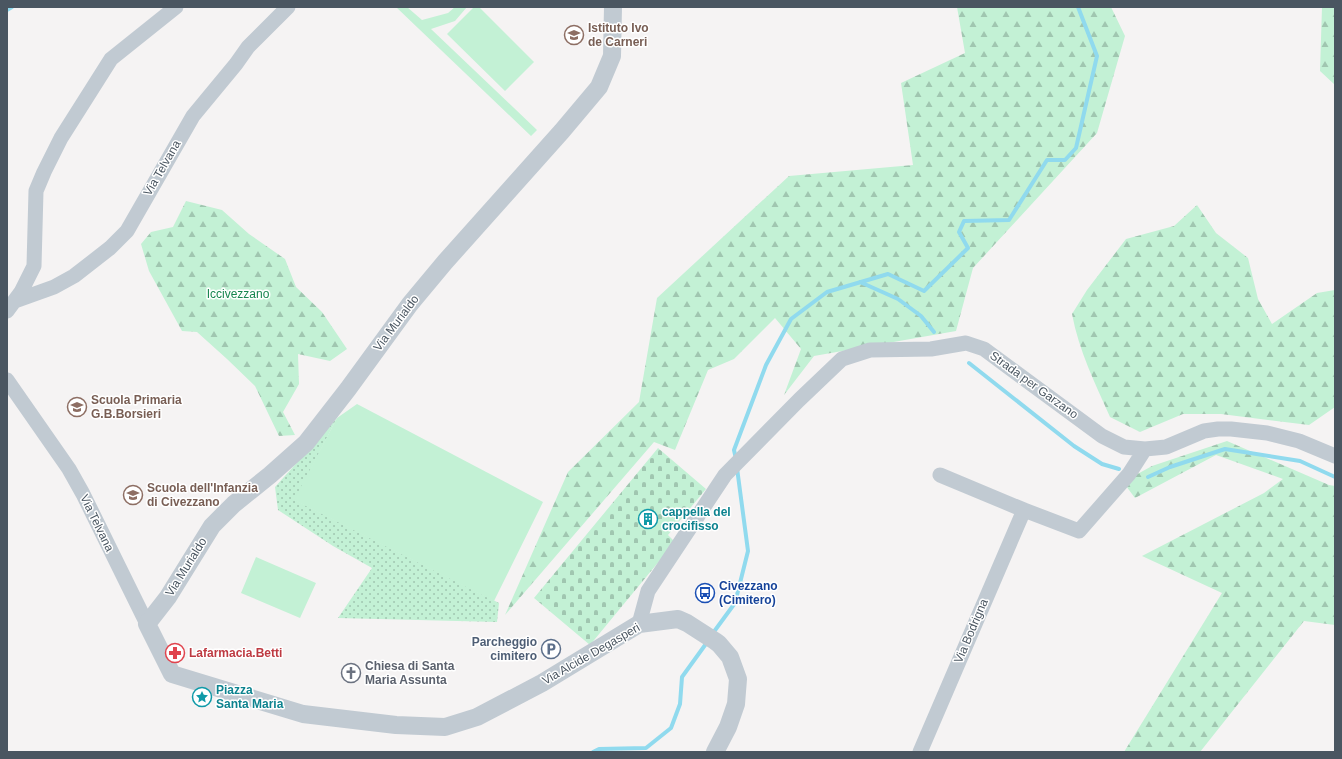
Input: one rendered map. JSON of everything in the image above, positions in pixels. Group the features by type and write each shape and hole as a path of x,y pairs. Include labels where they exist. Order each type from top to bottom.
{"street":[{"name":"Via Telvana","path":"11,306 34,266 36,191 61,138 111,59 176,7"},
{"name":"Via Telvana","path":"11,306 54,287 74,276 110,248 126,231 193,116 236,64 248,47 288,7"},
{"name":"Via Murialdo","path":"147,624 168,597 212,526 234,504 306,443 348,389 410,304 599,87 612,56 613,7"},
{"name":"Strada per Garzano","path":"639,624 648,591 725,475 743,455 842,359 870,350 930,349 966,343 984,349 1102,436 1124,446 1145,449 1166,447 1204,432 1218,429 1267,433 1299,441 1335,456"},
{"name":"Via Telvana","path":"7,380 69,469 83,494 172,674"},
{"path":"940,475 1079,531 1129,474 1145,449"},
{"name":"Via Bodrigna","path":"920,752 1024,510"},
{"name":"Via Alcide Degasperi","path":"172,674 303,714 396,725 444,727 476,717 542,683 639,624 678,619 715,640 730,658 738,679 736,704 728,727 715,752"}],"green space":[{"path":"396,7 407,7 422,20 448,13 455,7 467,7 455,21 431,29 537,130 531,136"},
{"path":"474,7 479,7 534,62 505,91 447,34"},
{"path":"957,7 1111,7 1125,36 1097,133 973,268 956,331 814,356 784,395 801,349 775,318 734,359 708,370 675,450 654,442 505,615 568,472 639,402 657,298 789,176 913,165 901,83 965,53"},
{"path":"1322,7 1335,7 1335,85 1320,71"},
{"name":"Iccivezzano","path":"186,201 222,210 249,234 285,259 296,287 322,312 347,349 330,361 298,354 299,384 283,412 295,435 279,436 255,386 197,332 182,331 149,271 141,244 151,232 173,227"},
{"path":"1197,205 1216,233 1248,258 1258,299 1272,324 1317,293 1335,290 1335,407 1309,425 1221,414 1183,414 1140,432 1110,417 1083,354 1072,314 1087,290 1126,239 1174,226"},
{"path":"357,404 543,502 494,601 294,500 337,418"},
{"path":"337,418 295,500 499,603 497,622 338,618 372,568 333,546 278,510 275,487"},
{"path":"1227,441 1329,485 1335,486 1335,625 1304,621 1200,752 1124,752 1222,593 1142,556 1264,493 1283,479 1216,455 1135,498 1123,482 1152,466"},
{"path":"658,448 706,489 668,535 675,542 590,645 534,598"},
{"path":"256,557 316,583 300,618 241,593"}],"waterway":[{"path":"7,10 12,7"},
{"path":"736,459 734,450 766,365 791,319 827,292 888,274 924,291 968,248 959,232 964,221 1009,220 1047,160 1065,160 1076,148 1097,56 1078,7"},
{"path":"860,282 898,299 921,316 934,332"},
{"path":"969,363 1074,446 1102,464 1119,469"},
{"path":"1148,477 1170,467 1225,449 1300,461 1335,477"},
{"path":"713,633 735,603 748,551 737,468"},
{"path":"593,752 599,749 646,748 671,728 680,704 682,677 708,641"}],"place":[{"name":"Istituto Ivo de Carneri","path":"574,35"},
{"name":"Scuola Primaria G.B.Borsieri","path":"77,407"},
{"name":"Scuola dell'Infanzia di Civezzano","path":"133,495"},
{"name":"cappella del crocifisso","path":"648,519"},
{"name":"Civezzano (Cimitero)","path":"705,593"},
{"name":"Parcheggio cimitero","path":"551,649"},
{"name":"Lafarmacia.Betti","path":"175,653"},
{"name":"Chiesa di Santa Maria Assunta","path":"351,673"},
{"name":"Piazza Santa Maria","path":"202,697"}]}
